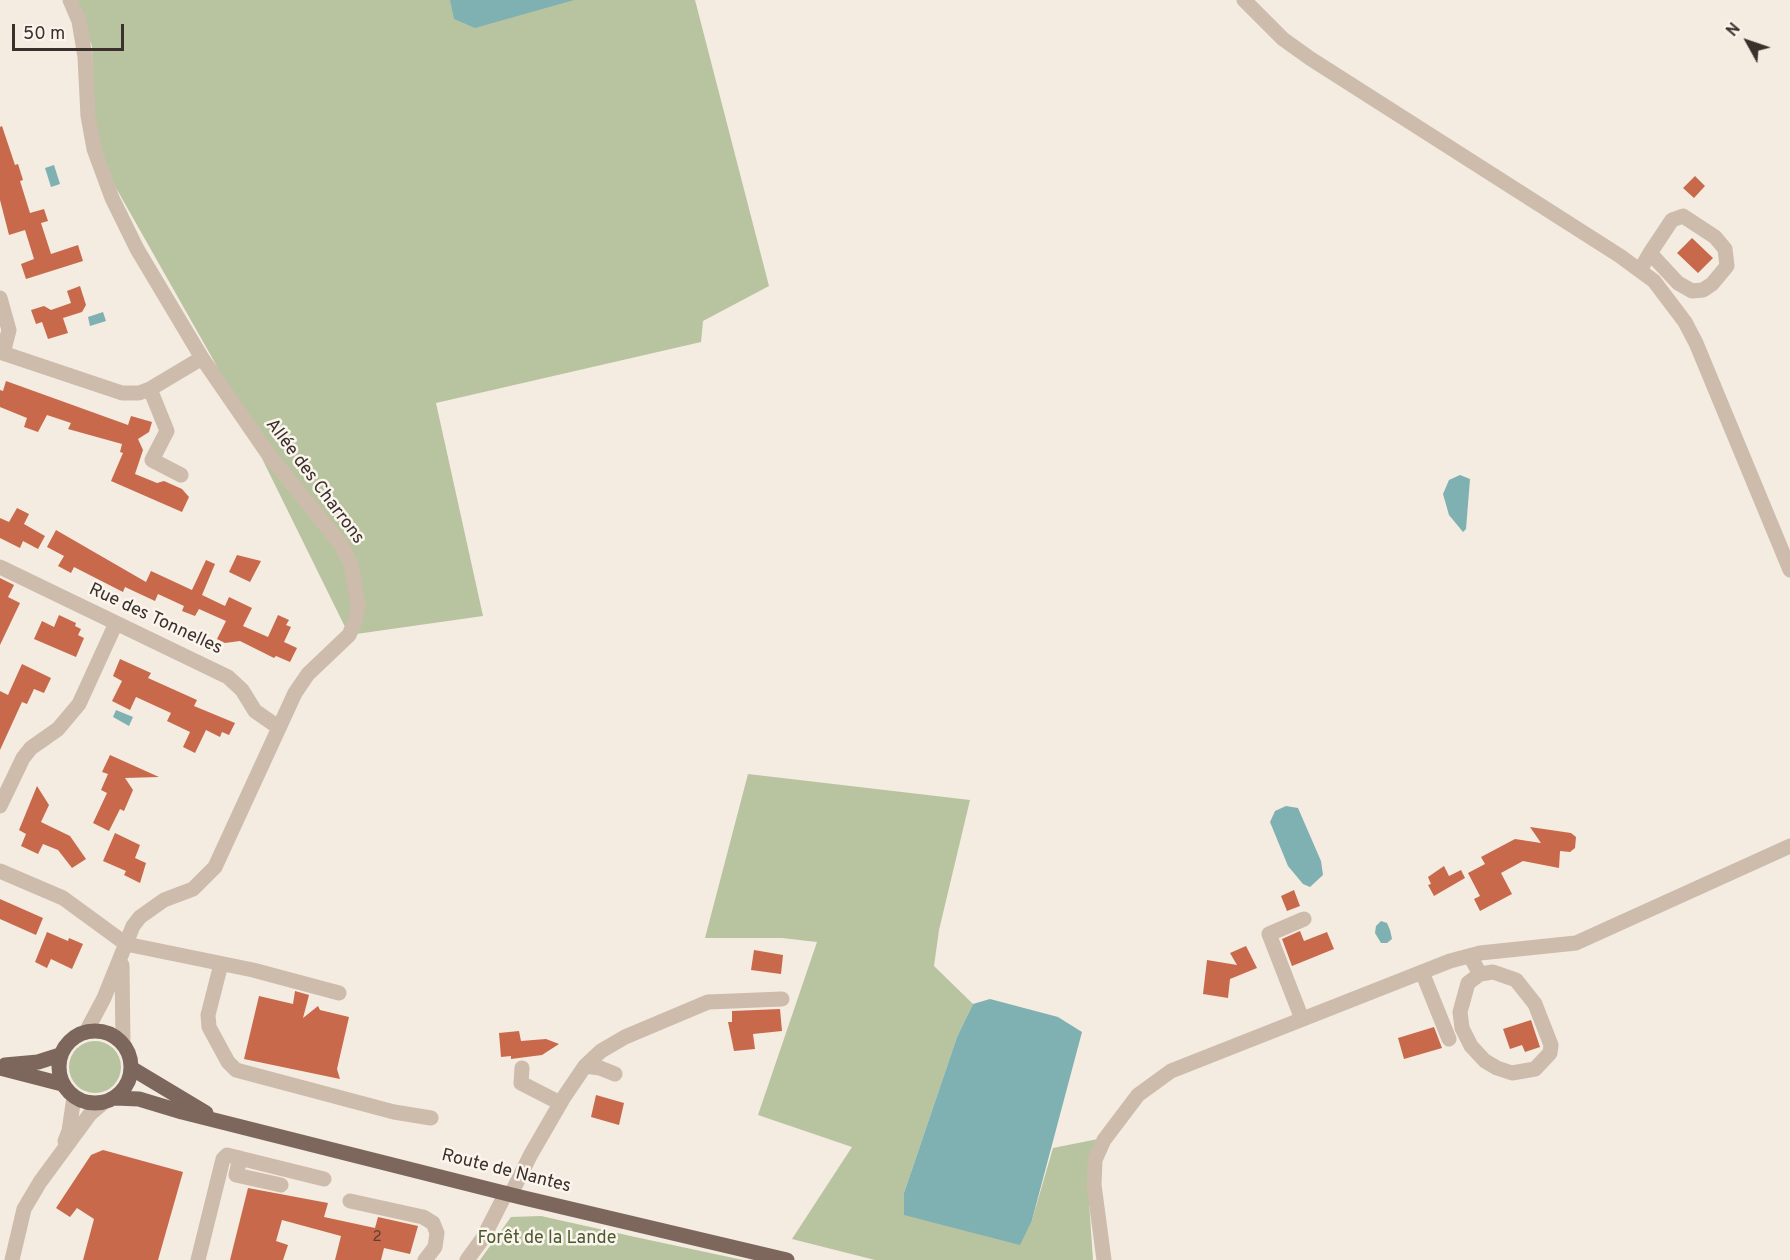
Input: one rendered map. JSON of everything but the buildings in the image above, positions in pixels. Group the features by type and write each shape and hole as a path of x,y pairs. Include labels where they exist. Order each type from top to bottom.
{"main road":[{"path":"86,1032 106,1032 123,1044 131,1068 123,1090 109,1100 83,1102 74,1097 62,1084 58,1065 60,1055 66,1045 86,1032"},
{"path":"0,1067 38,1062 60,1055"},
{"path":"0,1067 62,1084"},
{"name":"Route de Nantes","path":"131,1068 215,1119"},
{"name":"Route de Nantes","path":"109,1100 139,1099 509,1194 787,1260"}],"street":[{"name":"Allée des Charrons","path":"70,0 79,21 85,57 88,116 95,155 112,198 137,249 202,358 266,452 342,546 357,586 356,620 349,635 308,674 295,693 215,867 193,889 164,900 140,917 86,1032"},
{"path":"1244,0 1284,39 1311,59 1640,270 1666,296 1696,343 1790,570"},
{"path":"1640,270 1650,253 1672,220 1683,216 1715,237 1725,249 1726,266 1712,284 1703,290 1692,291 1678,283 1650,253"},
{"path":"0,298 9,330 2,352 122,393 139,393 150,389 202,358"},
{"path":"150,389 167,431 152,460 181,476"},
{"name":"Rue des Tonnelles","path":"0,567 228,677 242,690 255,711 278,727"},
{"path":"0,806 23,758 32,748 58,729 79,704 116,623"},
{"path":"1104,1260 1094,1185 1095,1160 1104,1140 1137,1095 1171,1071 1422,972 1470,956 1576,943 1790,846"},
{"path":"0,871 63,898 124,950 221,964 339,993"},
{"path":"1302,1019 1269,934 1304,919"},
{"path":"123,1044 124,950"},
{"path":"1470,956 1479,974"},
{"path":"221,964 208,1015 209,1027 228,1062 236,1070 394,1112 431,1118"},
{"path":"1422,972 1449,1039"},
{"path":"1479,974 1505,974 1516,980 1532,998 1551,1045 1550,1053 1535,1069 1512,1073 1497,1068 1485,1061 1471,1046 1462,1028 1460,1012 1468,983 1479,974"},
{"path":"466,1260 483,1238 560,1103 585,1066 601,1051 625,1037 708,1002 782,999"},
{"path":"585,1066 600,1068 615,1074"},
{"path":"522,1068 521,1083 560,1103"},
{"path":"57,1158 69,1131 74,1097"},
{"path":"12,1260 24,1209 57,1158 90,1114 109,1100"},
{"path":"198,1260 223,1159 227,1155 324,1179"},
{"path":"240,1158 236,1175 281,1185"},
{"path":"350,1201 423,1217 433,1223 437,1233 435,1247 425,1260"}],"green space":[{"path":"71,0 695,0 769,286 703,321 701,342 436,403 483,616 349,635 214,361 94,149 92,46"},
{"path":"748,774 970,800 939,930 934,966 973,1004 957,1037 904,1193 904,1215 1032,1220 1053,1148 1098,1139 1087,1173 1093,1260 875,1260 792,1239 852,1147 758,1115 817,942 782,938 705,938"},
{"path":"95,1041 105,1043 113,1049 119,1057 121,1067 119,1077 113,1085 105,1091 95,1093 85,1091 77,1085 71,1077 69,1067 71,1057 77,1049 85,1043"},
{"name":"Forêt de la Lande","path":"541,1216 743,1260 480,1260 511,1217"}],"water":[{"path":"450,0 574,0 475,28 454,19"},
{"path":"54,165 60,184 51,187 45,168"},
{"path":"103,312 106,321 90,326 88,317"},
{"path":"1460,475 1470,479 1466,529 1463,532 1449,515 1443,494 1449,480"},
{"path":"116,710 133,717 129,726 113,717"},
{"path":"1286,806 1298,808 1321,861 1323,875 1310,887 1303,884 1288,866 1270,822 1275,811"},
{"path":"1381,921 1387,923 1390,930 1392,939 1387,943 1381,943 1375,933 1376,926"},
{"path":"990,999 1058,1017 1082,1032 1032,1220 1020,1245 904,1215 904,1193 957,1037 973,1004"}]}
